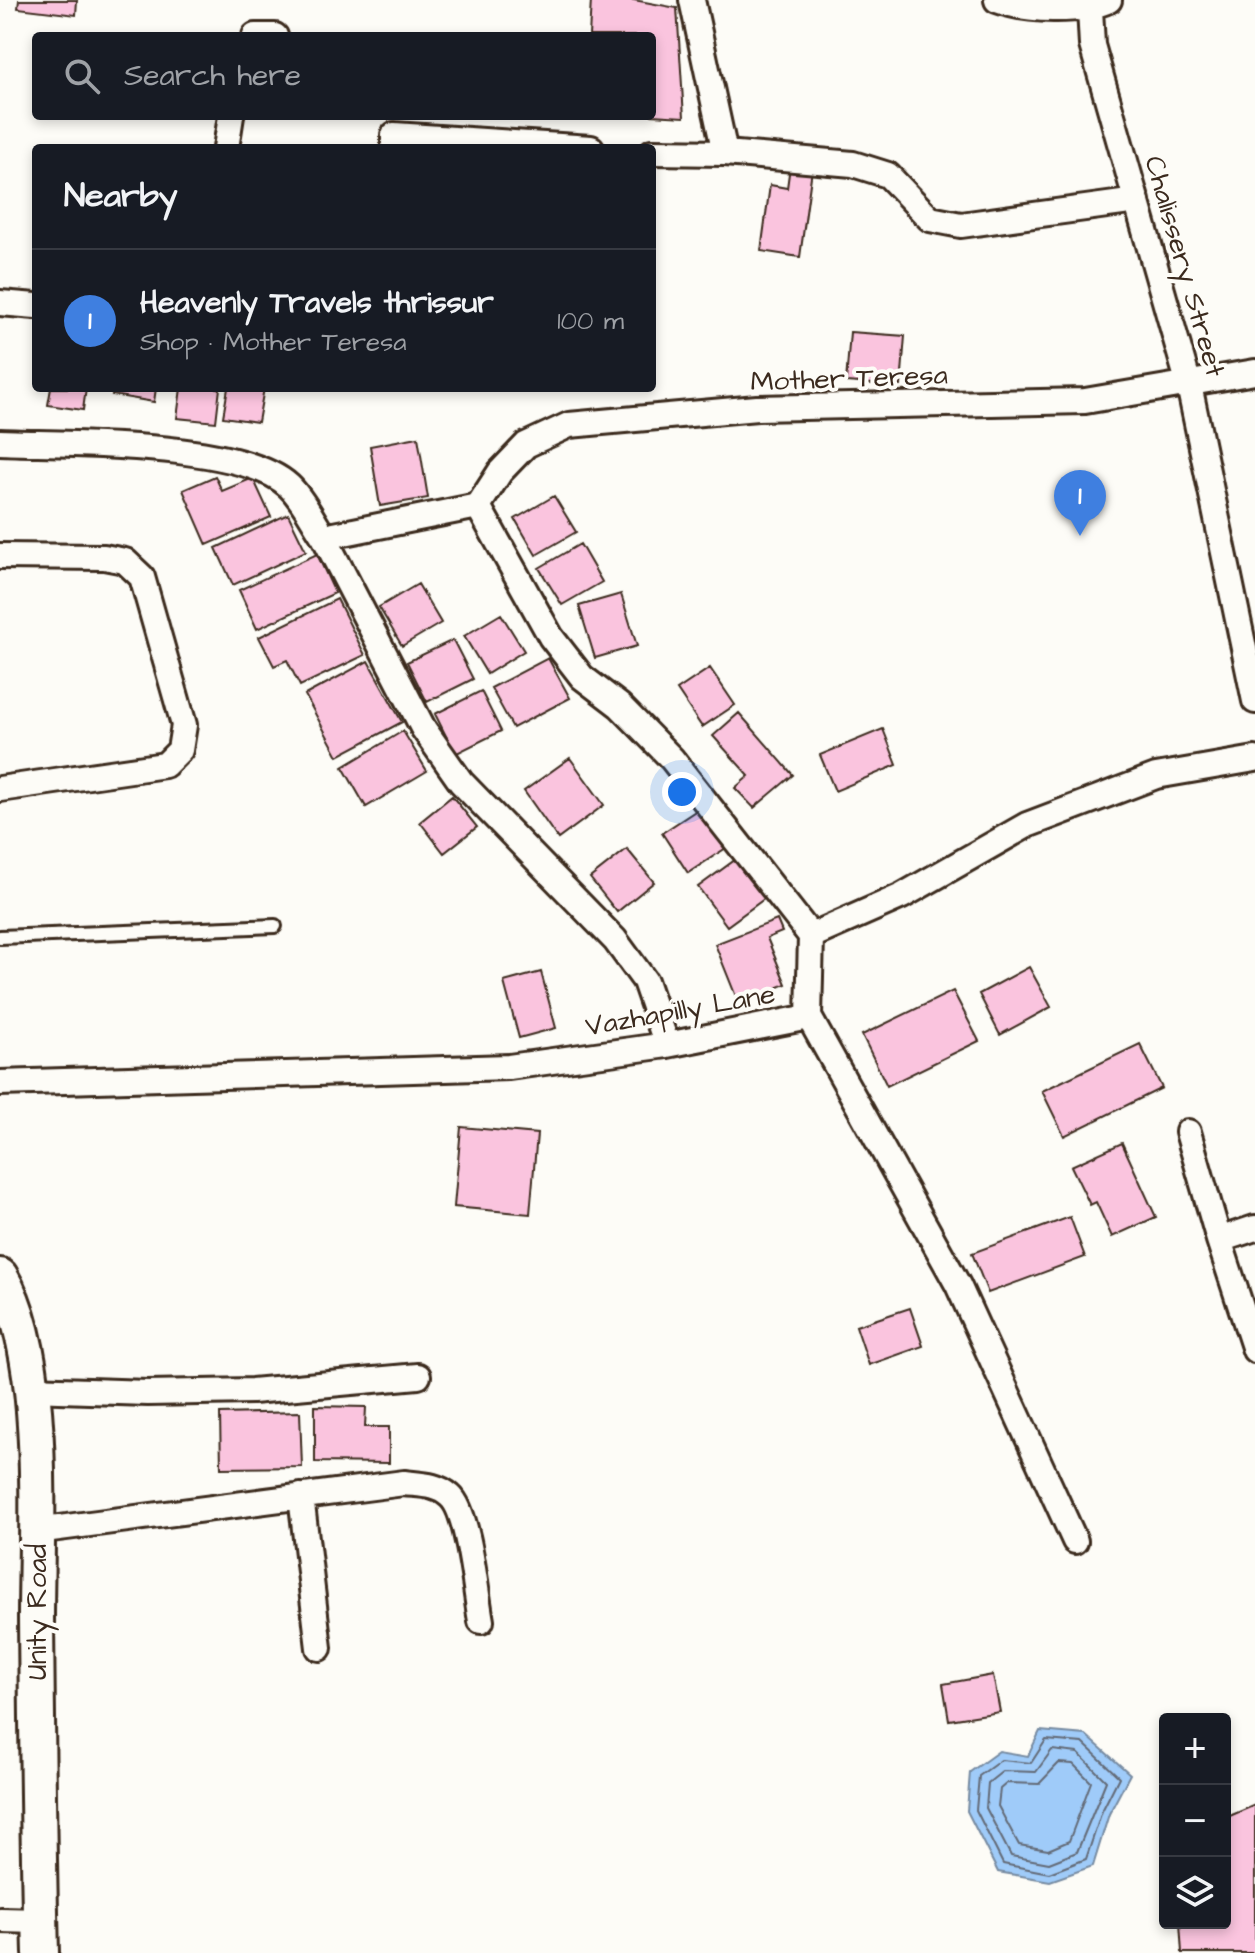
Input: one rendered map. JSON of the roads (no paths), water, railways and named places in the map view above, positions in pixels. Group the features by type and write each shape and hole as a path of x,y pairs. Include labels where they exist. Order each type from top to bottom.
{"street":[{"path":"692,0 725,153"},
{"path":"997,0 1015,7 1100,4"},
{"name":"Chalissery Street","path":"1100,4 1092,45 1189,385 1255,701"},
{"path":"227,144 230,120"},
{"path":"394,133 538,144"},
{"path":"656,152 725,153 853,164 888,175 930,219 961,225 1137,201"},
{"path":"0,303 32,306"},
{"name":"Mother Teresa","path":"478,506 500,472 526,445 569,425 757,408 1085,401 1255,372"},
{"path":"0,442 178,451 259,468 289,486 324,537 423,728 461,782 615,940 645,981 667,1045"},
{"path":"324,537 478,506 551,637 582,677 620,706 672,759 811,936 902,896 1027,825 1156,776 1255,759"},
{"path":"0,556 104,557 125,561 142,577 184,725 180,750 165,765 0,789"},
{"name":"Vazhapilly Lane","path":"0,1083 509,1067 667,1045 809,1017 811,936"},
{"path":"809,1017 958,1285 1075,1541"},
{"path":"1188,1132 1255,1350"},
{"path":"1219,1240 1255,1228"},
{"name":"Unity Road","path":"0,1276 12,1297 25,1336 36,1462 40,1937"},
{"path":"30,1389 148,1393 252,1391 418,1376"},
{"path":"36,1531 404,1483 434,1486 453,1497 461,1516 481,1621"},
{"path":"301,1496 319,1648"},
{"path":"0,1920 40,1937"}],"lane":[{"path":"0,937 275,926"}],"water":[{"path":"1040,1731 1086,1735 1130,1774 1109,1814 1093,1866 1050,1881 998,1872 967,1811 970,1772 999,1751 1028,1756"}],"place":[{"name":"Heavenly Travels thrissur","path":"1080,536"}]}
